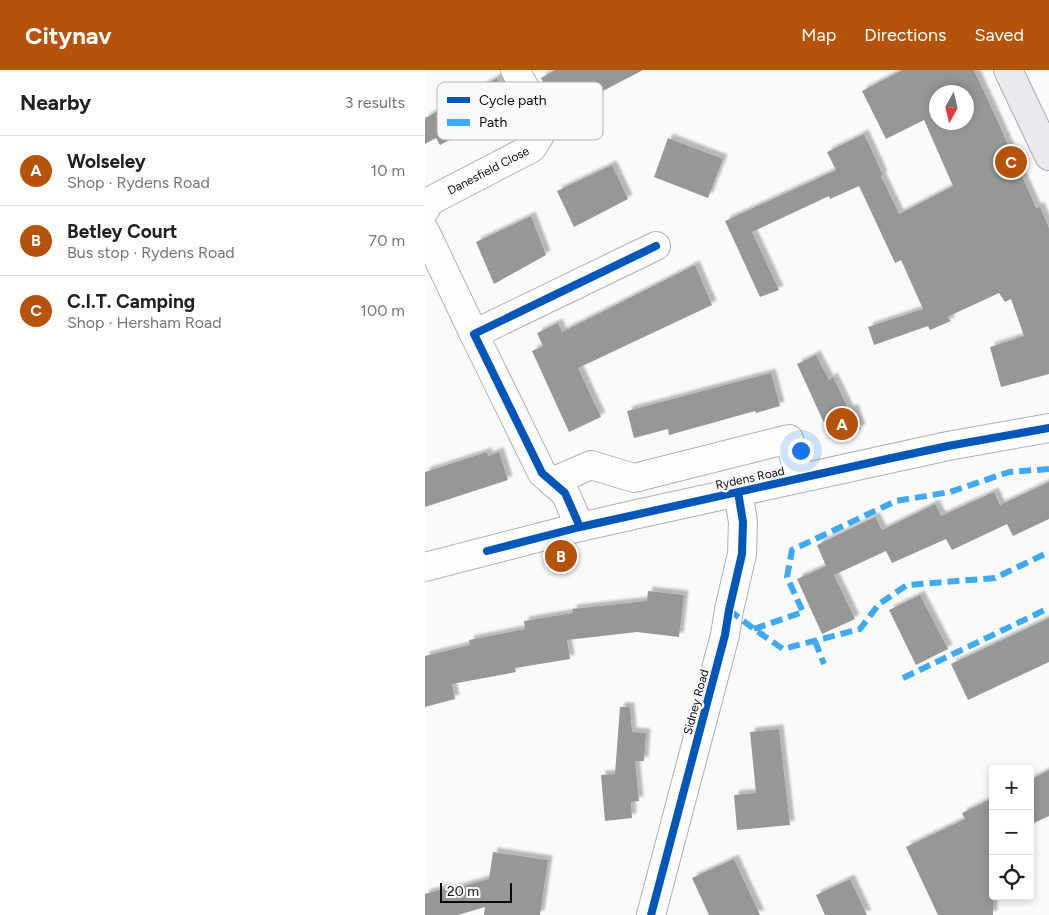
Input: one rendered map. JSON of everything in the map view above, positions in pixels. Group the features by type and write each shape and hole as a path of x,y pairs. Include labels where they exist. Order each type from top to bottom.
{"main road":[{"path":"1008,70 1049,156"}],"street":[{"name":"Danesfield Close","path":"515,70 522,82"},
{"name":"Danesfield Close","path":"425,210 430,201 532,148 537,140"},
{"path":"425,231 542,473 565,493 580,527"},
{"path":"474,334 656,246"},
{"name":"Rydens Road","path":"948,446 999,422 1049,408"},
{"name":"Rydens Road","path":"425,567 580,527 948,446 1049,428"},
{"path":"551,482 591,465 634,478 789,439 800,478"},
{"name":"Sidney Road","path":"651,915 725,635 742,554 743,522 738,492"}],"building":[{"path":"555,70 643,70 603,91 603,82 543,82 541,78"},
{"path":"902,70 974,70 1036,208 1040,207 1049,228 1049,374 1001,387 990,347 1024,336 1011,299 1005,302 999,293 947,317 951,321 930,330 928,326 874,345 868,327 923,309 901,260 895,263 859,186 830,199 829,196 752,232 779,290 760,297 725,221 836,170 827,152 864,134 899,214 953,186 924,120 886,139 862,91"},
{"path":"497,78 499,82 490,82"},
{"path":"437,112 437,140 436,138 425,144 425,118"},
{"path":"668,138 723,159 708,198 654,177"},
{"path":"437,140 450,140 440,145"},
{"path":"612,165 628,199 574,227 557,191"},
{"path":"531,216 546,255 494,284 476,242"},
{"path":"695,265 712,305 578,368 601,417 569,432 532,351 543,346 537,333 558,323 562,332"},
{"path":"816,355 829,380 833,377 849,410 854,409 861,429 831,438 797,364"},
{"path":"771,373 780,406 669,435 668,429 634,438 627,411"},
{"path":"487,452 488,456 499,452 508,480 425,507 425,472"},
{"path":"1049,482 1049,519 1013,536 1007,524 952,550 946,539 892,563 886,551 834,575 855,619 822,634 797,579 826,566 817,545 875,517 882,530 935,504 941,516 994,492 1000,505"},
{"path":"648,591 684,595 679,637 637,632 567,640 570,659 515,668 516,672 452,684 455,699 425,707 425,656 470,645 469,640 525,629 524,621 573,613 572,609 647,601"},
{"path":"920,595 948,649 916,665 889,610"},
{"path":"1049,618 1049,662 968,700 951,664"},
{"path":"620,707 630,707 632,732 646,733 644,761 635,761 639,801 631,802 632,818 605,821 601,775 615,774"},
{"path":"779,729 790,825 737,830 734,795 756,793 750,732"},
{"path":"1049,770 1049,816 1034,823 1034,810 1034,778"},
{"path":"989,800 989,900 993,900 993,915 938,915 906,847 965,819 962,813"},
{"path":"493,852 548,860 540,915 484,915 485,907 458,915 425,915 425,894 446,888 446,891 489,879"},
{"path":"734,859 760,915 709,915 692,878"},
{"path":"850,879 867,915 825,915 816,895"}],"marked path":[{"path":"754,629 803,612 787,577 792,550 896,501 950,492 1009,472 1049,469"},
{"path":"729,610 783,649 860,629 879,604 907,585 995,578 1049,552"},
{"path":"903,678 1049,608"},
{"path":"815,641 824,664"}],"cycle path":[{"path":"580,527 565,493 542,473 474,334 656,246"},
{"path":"487,551 580,527 887,459 1049,428"},
{"path":"651,915 725,635 742,554 743,522 738,492"}],"place":[{"name":"C.I.T. Camping","path":"1011,162"},
{"name":"Wolseley","path":"842,424"},
{"name":"Betley Court","path":"561,556"}]}
